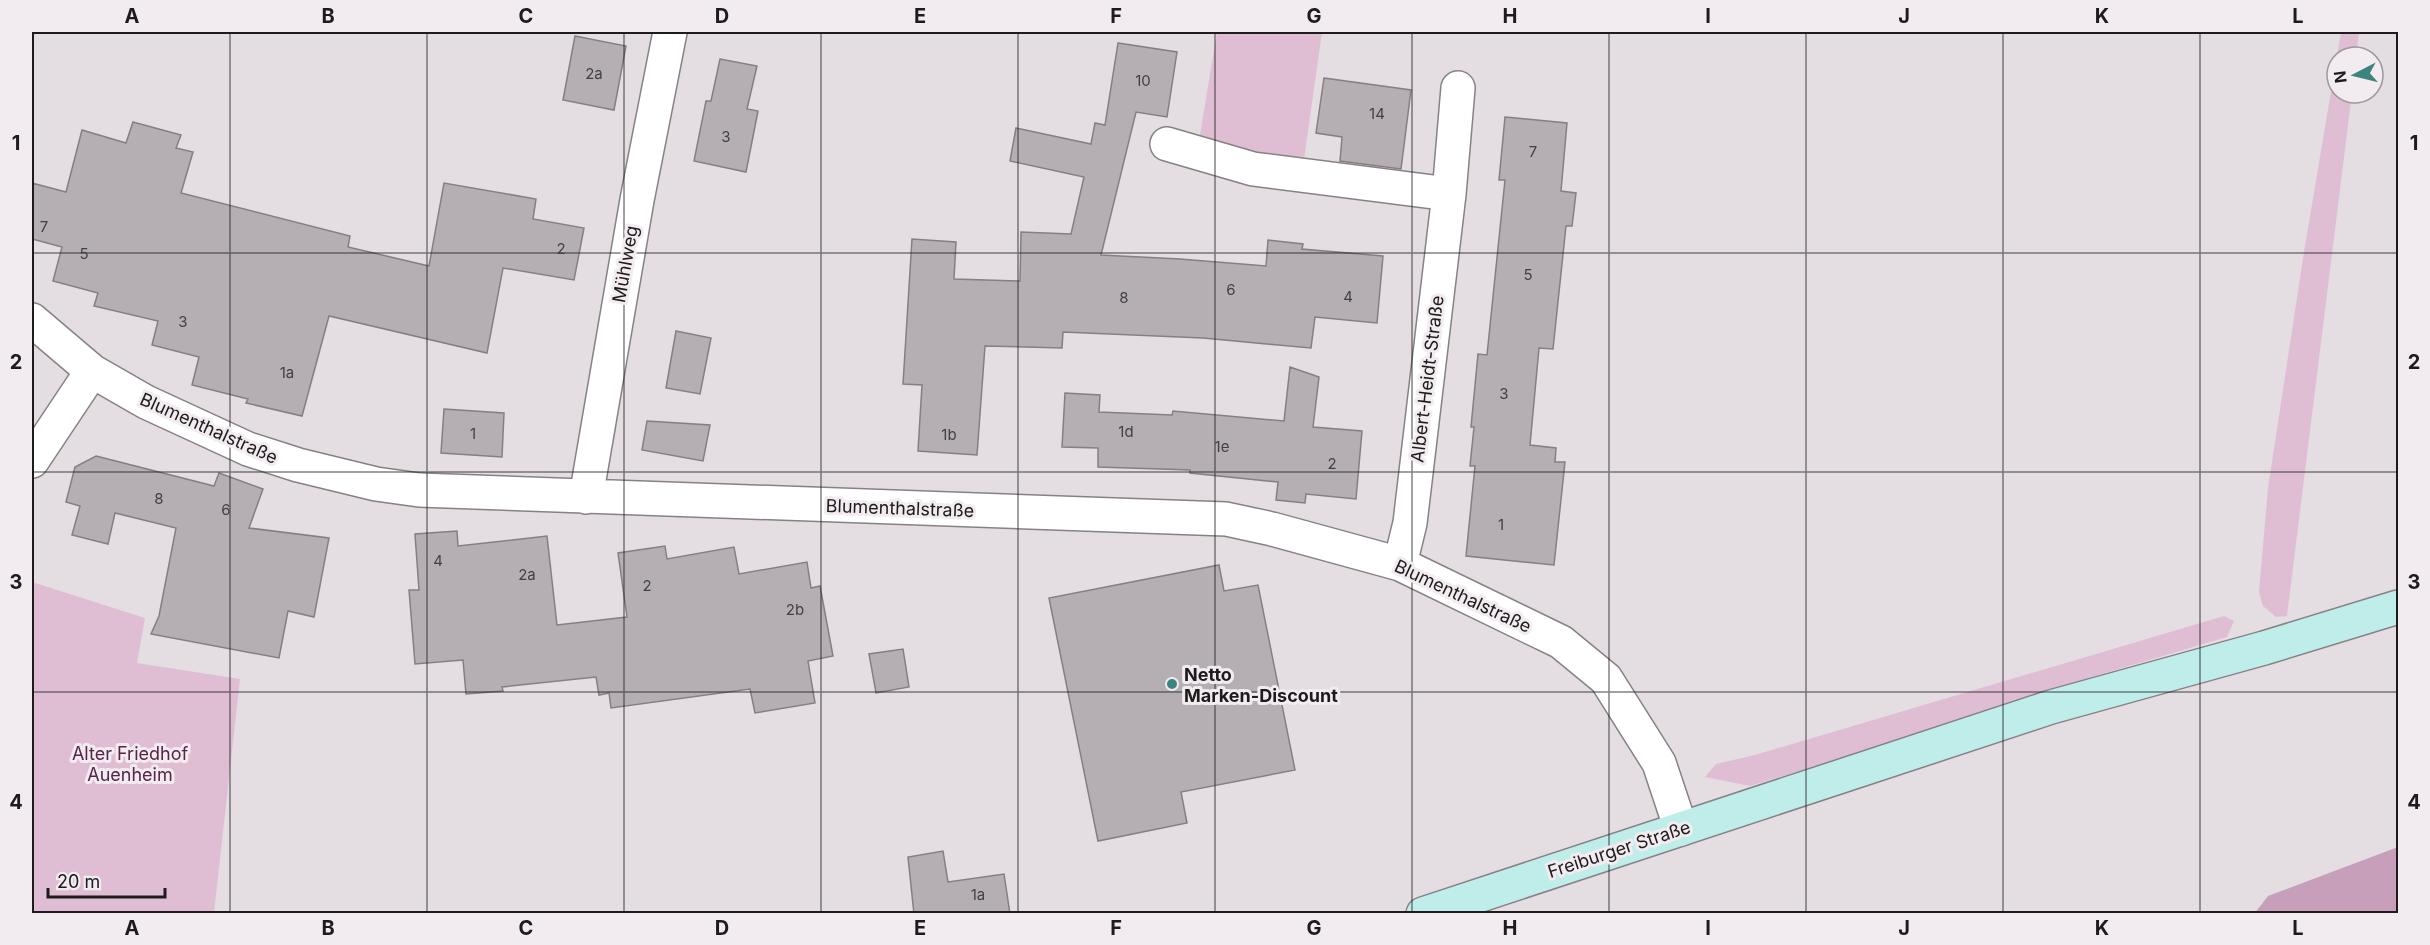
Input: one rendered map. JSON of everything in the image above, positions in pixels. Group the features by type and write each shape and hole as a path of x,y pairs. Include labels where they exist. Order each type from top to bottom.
{"street":[{"name":"Mühlweg","path":"586,496 632,223 670,32"},
{"name":"Albert-Heidt-Straße","path":"1400,564 1410,523 1449,194 1458,88"},
{"path":"1167,144 1252,169 1449,194"},
{"name":"Blumenthalstraße","path":"32,320 92,371 147,402 228,440 298,465 376,484 419,490 1226,519 1272,529 1400,564 1561,642 1606,679 1659,763 1681,829"},
{"path":"32,460 92,371"},
{"name":"Freiburger Straße","path":"1423,914 2050,707 2264,648 2398,607"}],"green space":[{"path":"1217,32 1322,32 1302,173 1198,147"},
{"path":"2341,32 2359,32 2357,45 2339,45"},
{"path":"2329,105 2351,105 2287,616 2276,617 2263,606 2259,592 2268,488"},
{"name":"Alter Friedhof Auenheim","path":"32,582 145,618 137,663 240,679 214,913 32,913"},
{"path":"2224,616 2234,621 2227,637 2095,676 1952,724 1750,786 1705,777 1716,764 1755,755"}],"shaded area":[{"path":"2398,847 2398,913 2255,913 2268,896"}],"building":[{"path":"575,36 626,46 614,110 563,100"},
{"path":"1118,43 1177,52 1167,117 1136,112 1101,255 1266,266 1268,240 1303,244 1302,249 1383,256 1377,323 1315,317 1311,348 1203,338 1063,332 1062,348 985,346 977,455 918,451 922,385 903,384 912,239 956,242 954,279 1020,281 1021,232 1071,234 1084,177 1010,161 1016,128 1091,144 1095,123 1105,125"},
{"path":"720,59 757,66 747,109 758,111 746,172 694,161 706,101 711,101"},
{"path":"1324,78 1411,90 1401,169 1340,161 1342,137 1316,133"},
{"path":"1505,117 1567,123 1561,191 1576,193 1572,226 1566,226 1553,349 1539,348 1530,445 1556,448 1555,462 1565,462 1554,565 1466,556 1475,466 1470,466 1474,427 1471,427 1478,354 1487,355 1505,180 1499,180"},
{"path":"133,122 181,135 176,148 193,152 181,193 350,236 348,247 429,266 444,183 536,199 533,219 584,228 574,280 503,268 487,353 329,316 302,416 246,403 248,399 192,385 199,357 152,345 158,321 94,306 98,293 53,281 62,247 32,239 32,183 66,192 82,130 126,143"},
{"path":"676,331 711,338 700,394 666,388"},
{"path":"1290,367 1319,377 1313,427 1362,431 1356,499 1306,494 1305,503 1276,500 1278,482 1190,473 1190,470 1098,467 1098,448 1062,447 1065,393 1100,395 1099,412 1172,415 1173,411 1284,421"},
{"path":"444,409 504,413 502,457 441,453"},
{"path":"647,421 710,425 703,461 642,450"},
{"path":"96,456 214,486 219,473 263,489 249,528 329,538 314,617 288,611 279,658 151,634 159,616 176,528 115,513 108,544 72,535 80,506 66,502 75,467"},
{"path":"457,531 458,546 547,536 557,625 627,617 618,553 665,546 667,559 734,547 739,574 807,562 811,588 820,586 833,656 808,661 815,703 755,713 750,689 611,708 609,693 599,695 596,677 502,687 503,691 466,694 463,660 415,664 409,590 419,590 415,534"},
{"name":"Netto Marken-Discount","path":"1219,565 1224,591 1258,585 1295,770 1181,792 1187,823 1098,841 1049,598"},
{"path":"903,649 909,687 876,693 869,654"},
{"path":"943,851 948,882 1004,874 1010,914 914,914 908,857"}],"place":[{"name":"Netto Marken-Discount","path":"1172,684"}]}
